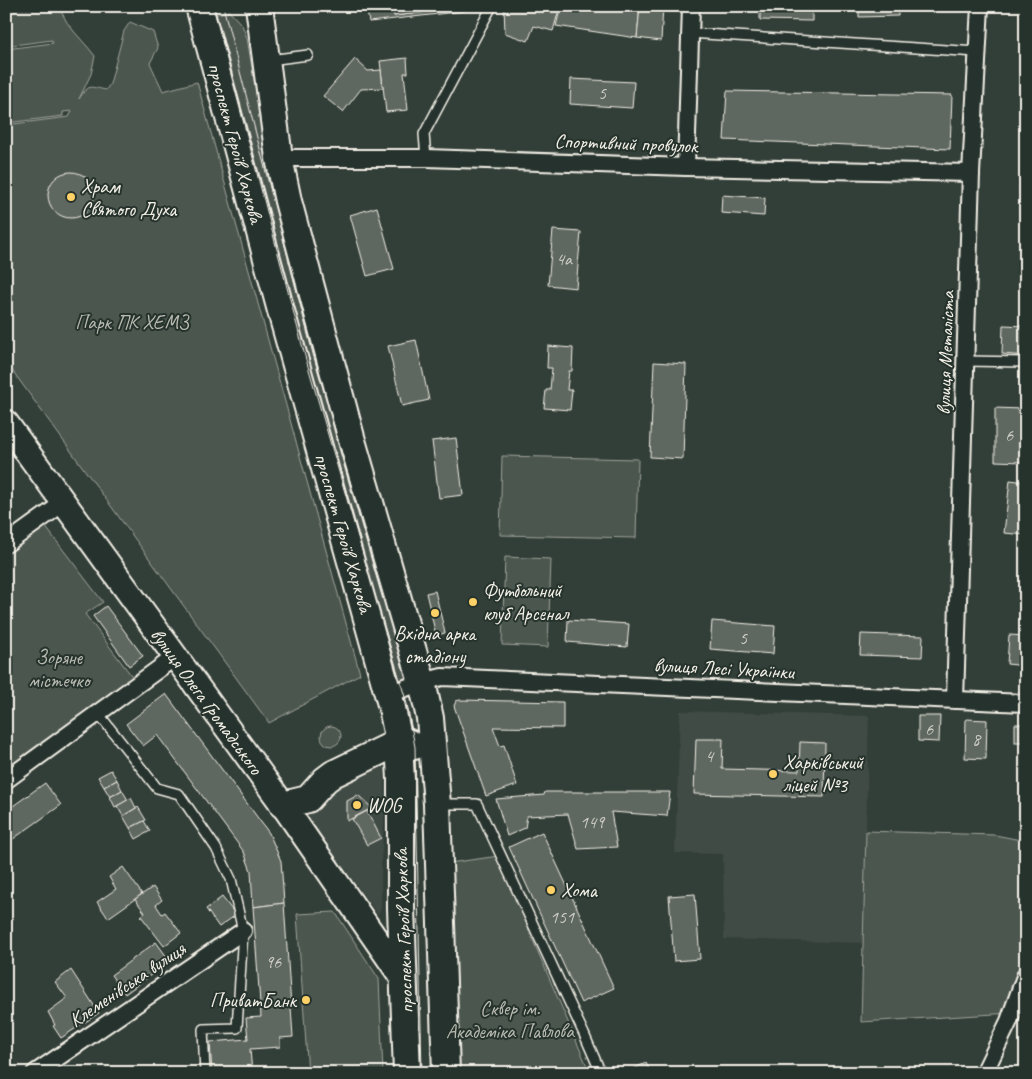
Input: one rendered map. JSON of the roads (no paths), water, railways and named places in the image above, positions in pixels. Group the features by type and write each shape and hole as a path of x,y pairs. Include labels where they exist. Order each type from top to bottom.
{"main road":[{"name":"проспект Героїв Харкова","path":"199,6 287,331 389,694 399,742 401,780 401,908 407,1073"},
{"name":"проспект Героїв Харкова","path":"260,6 279,158 288,201 351,437 422,682 430,718 437,804 446,1063"},
{"name":"вулиця Олега Громадського","path":"6,424 283,805 404,980"},
{"path":"283,805 308,799 333,774 399,742 407,742 415,747 434,771"},
{"path":"404,980 427,1015 446,1063"}],"street":[{"path":"686,167 691,6"},
{"name":"вулиця Металіста","path":"956,700 971,173 980,6"},
{"name":"Спортивний провулок","path":"279,158 426,158 686,167 971,173"},
{"path":"6,544 63,503"},
{"path":"6,780 175,657"},
{"name":"вулиця Лесі Українки","path":"389,694 442,677 1026,704"},
{"name":"Клеменівська вулиця","path":"35,1073 243,931"},
{"path":"984,1073 1009,1021 1026,974"}],"lane":[{"path":"426,158 424,134 492,6"},
{"path":"689,33 978,52"},
{"path":"266,60 308,54"},
{"path":"966,361 1026,362"},
{"path":"98,713 156,788 179,794 216,848 231,879 243,931 237,1028 203,1029 204,1073"},
{"path":"437,804 477,804 601,1073"}],"tram line":[{"path":"213,6 305,356 407,704 415,747 422,1073"},
{"path":"223,6 313,354 385,600"}],"place":[{"name":"Храм Святого Духа","path":"71,197"},
{"name":"Футбольний клуб Арсенал","path":"473,602"},
{"name":"Вхідна арка стадіону","path":"435,613"},
{"name":"Харківський ліцей №3","path":"773,774"},
{"name":"WOG","path":"357,805"},
{"name":"Хома","path":"551,890"},
{"name":"ПриватБанк","path":"306,1000"}],"park label":[{"name":"Парк ПК ХЕМЗ","path":"132,322"},
{"name":"Зоряне містечко","path":"59,668"},
{"name":"Сквер ім. Академіка Павлова","path":"510,1020"}]}
